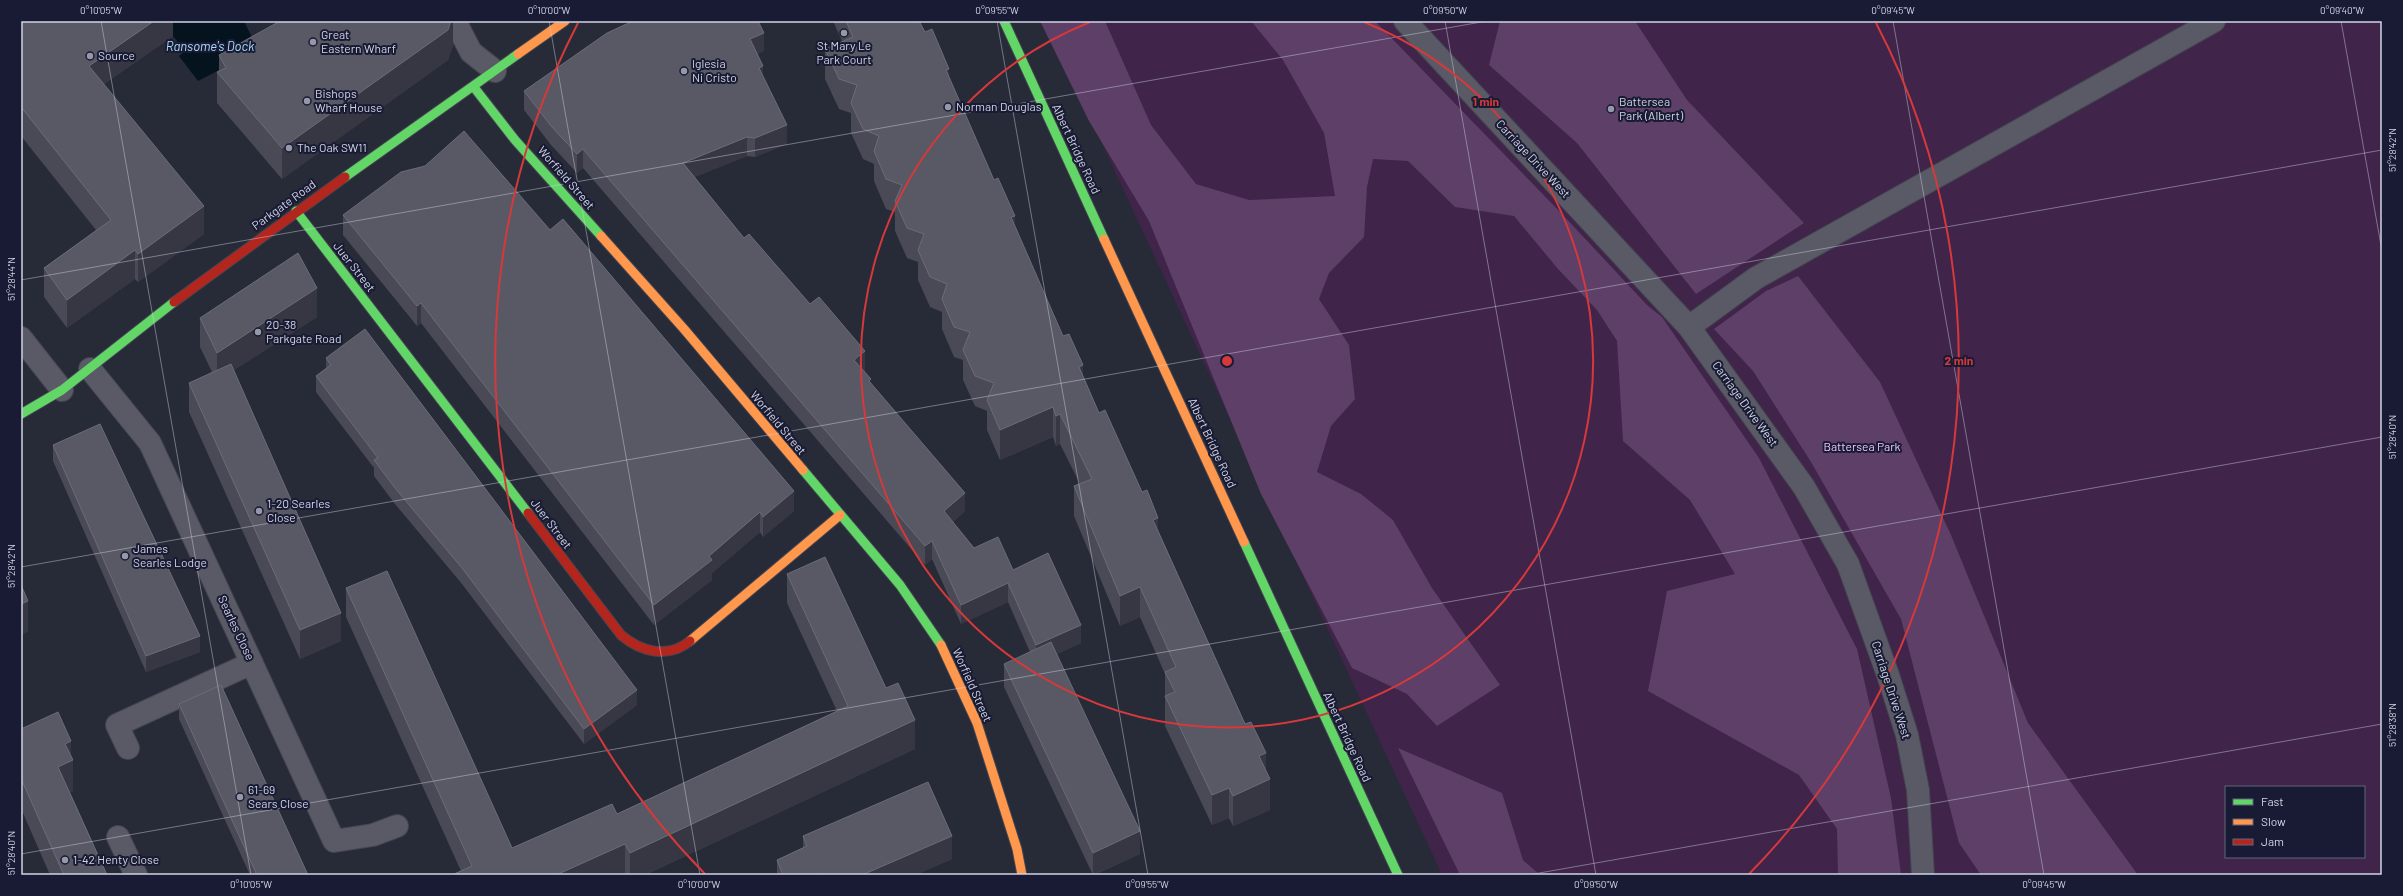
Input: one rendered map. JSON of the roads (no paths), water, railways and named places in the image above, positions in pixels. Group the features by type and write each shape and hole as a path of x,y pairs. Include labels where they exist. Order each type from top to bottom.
{"street":[{"path":"455,21 471,52 495,71"},
{"name":"Parkgate Road","path":"21,414 62,390 90,369 151,318 296,211 565,21"},
{"name":"Albert Bridge Road","path":"1004,21 1398,875"},
{"name":"Carriage Drive West","path":"1405,21 1689,327 1804,487 1848,564 1888,675 1907,735 1918,790 1923,875"},
{"path":"1689,327 1756,278 2214,21"},
{"name":"Worfield Street","path":"474,86 569,201 653,293 900,585 937,637 977,723 1005,812 1022,875"},
{"name":"Juer Street","path":"296,211 612,622 633,646 656,652 680,650 840,515"},
{"path":"21,338 62,390"},
{"name":"Searles Close","path":"90,369 150,443 334,841 373,835 397,826"},
{"path":"128,748 117,725 252,663"},
{"path":"118,837 136,875"}],"water":[{"name":"Ransome's Dock","path":"161,21 244,21 258,50 198,81 179,56 185,51"}],"place":[{"name":"St Mary Le Park Court","path":"844,33"},
{"name":"Great Eastern Wharf","path":"313,42"},
{"name":"Source","path":"90,56"},
{"name":"Iglesia Ni Cristo","path":"684,71"},
{"name":"Bishops Wharf House","path":"307,101"},
{"name":"Norman Douglas","path":"948,107"},
{"name":"Battersea Park (Albert)","path":"1611,109"},
{"name":"The Oak SW11","path":"289,148"},
{"name":"20-38 Parkgate Road","path":"258,332"},
{"name":"1-20 Searles Close","path":"259,511"},
{"name":"James Searles Lodge","path":"125,556"},
{"name":"61-69 Sears Close","path":"240,797"},
{"name":"1-42 Henty Close","path":"65,860"}],"park label":[{"name":"Battersea Park","path":"1862,447"}]}
